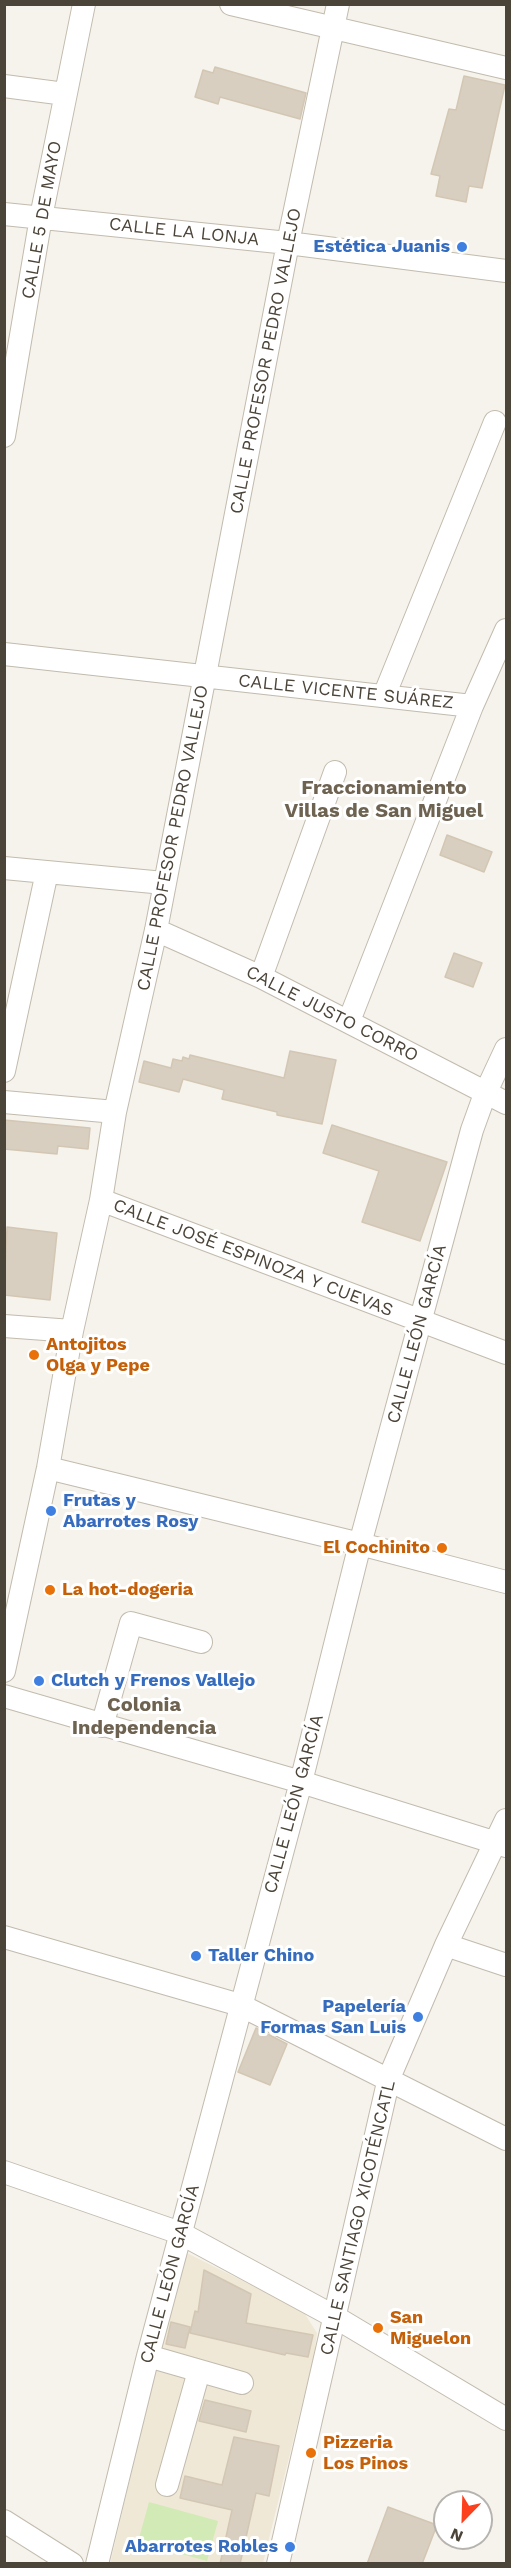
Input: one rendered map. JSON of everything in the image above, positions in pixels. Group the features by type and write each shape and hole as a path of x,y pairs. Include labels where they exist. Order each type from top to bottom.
{"street":[{"name":"CALLE 5 DE MAYO","path":"4,436 9,379 84,4"},
{"path":"231,4 507,68"},
{"name":"CALLE PROFESOR PEDRO VALLEJO","path":"4,1671 48,1468 72,1330 101,1200 115,1112 156,930 288,243 338,4"},
{"path":"4,86 65,94"},
{"name":"CALLE LA LONJA","path":"4,214 288,243 507,271"},
{"path":"384,696 495,422"},
{"path":"349,1021 472,706 506,635"},
{"name":"CALLE VICENTE SUÁREZ","path":"4,654 472,706"},
{"path":"261,977 335,772"},
{"path":"4,868 164,883"},
{"path":"4,1071 47,872"},
{"name":"CALLE JUSTO CORRO","path":"156,930 261,977 507,1103"},
{"name":"CALLE LEÓN GARCÍA","path":"97,2564 148,2356 420,1322 472,1130 507,1049"},
{"path":"4,1102 115,1112"},
{"name":"CALLE JOSÉ ESPINOZA Y CUEVAS","path":"101,1200 507,1353"},
{"path":"4,1326 72,1330"},
{"path":"48,1468 507,1582"},
{"path":"102,1726 131,1623 201,1642"},
{"path":"4,1696 300,1782 501,1845"},
{"name":"CALLE SANTIAGO XICOTÉNCATL","path":"278,2564 389,2078 446,1946 501,1845 507,1820"},
{"path":"4,1938 240,2005 507,2139"},
{"path":"446,1946 507,1965"},
{"path":"4,2172 180,2234 335,2317 507,2419"},
{"path":"148,2356 242,2383"},
{"path":"167,2485 199,2372"},
{"path":"4,2521 72,2564"}],"shaded area":[{"path":"183,2251 303,2311 317,2333 314,2356 263,2563 110,2564"}],"green space":[{"path":"149,2502 218,2521 207,2561 138,2542"}],"building":[{"path":"215,67 306,93 300,119 220,97 218,104 195,97 203,70 213,73"},
{"path":"464,76 505,85 482,188 469,186 466,202 436,196 440,176 431,174 449,109 456,110"},
{"path":"447,835 492,852 484,872 440,855"},
{"path":"454,953 482,963 473,987 445,977"},
{"path":"290,1051 336,1060 322,1124 277,1115 277,1112 222,1099 224,1090 183,1079 179,1092 139,1082 144,1061 171,1068 173,1059 182,1061 183,1057 189,1059 190,1055 284,1078"},
{"path":"4,1120 90,1128 88,1149 58,1146 57,1154 4,1149"},
{"path":"332,1125 447,1162 420,1241 362,1222 379,1171 323,1153"},
{"path":"7,1227 57,1233 50,1300 4,1295"},
{"path":"256,2028 287,2044 270,2085 238,2072"},
{"path":"204,2270 251,2294 246,2323 313,2335 308,2357 286,2353 285,2355 190,2333 195,2311 198,2312"},
{"path":"171,2322 190,2327 185,2348 166,2344"},
{"path":"205,2400 251,2411 246,2432 199,2421"},
{"path":"234,2437 279,2446 269,2496 256,2493 240,2564 220,2564 232,2510 180,2498 185,2476 222,2485"},
{"path":"388,2507 433,2524 433,2535 422,2564 367,2564"}],"place":[{"name":"Estética Juanis","path":"462,247"},
{"name":"Antojitos Olga y Pepe","path":"34,1355"},
{"name":"Frutas y Abarrotes Rosy","path":"51,1511"},
{"name":"El Cochinito","path":"442,1548"},
{"name":"La hot-dogeria","path":"50,1590"},
{"name":"Clutch y Frenos Vallejo","path":"39,1681"},
{"name":"Taller Chino","path":"196,1956"},
{"name":"Papelería Formas San Luis","path":"418,2017"},
{"name":"San Miguelon","path":"378,2328"},
{"name":"Pizzeria Los Pinos","path":"311,2453"},
{"name":"Abarrotes Robles","path":"290,2547"}],"district":[{"name":"Fraccionamiento Villas de San Miguel","path":"384,800"},
{"name":"Colonia Independencia","path":"144,1716"}]}
